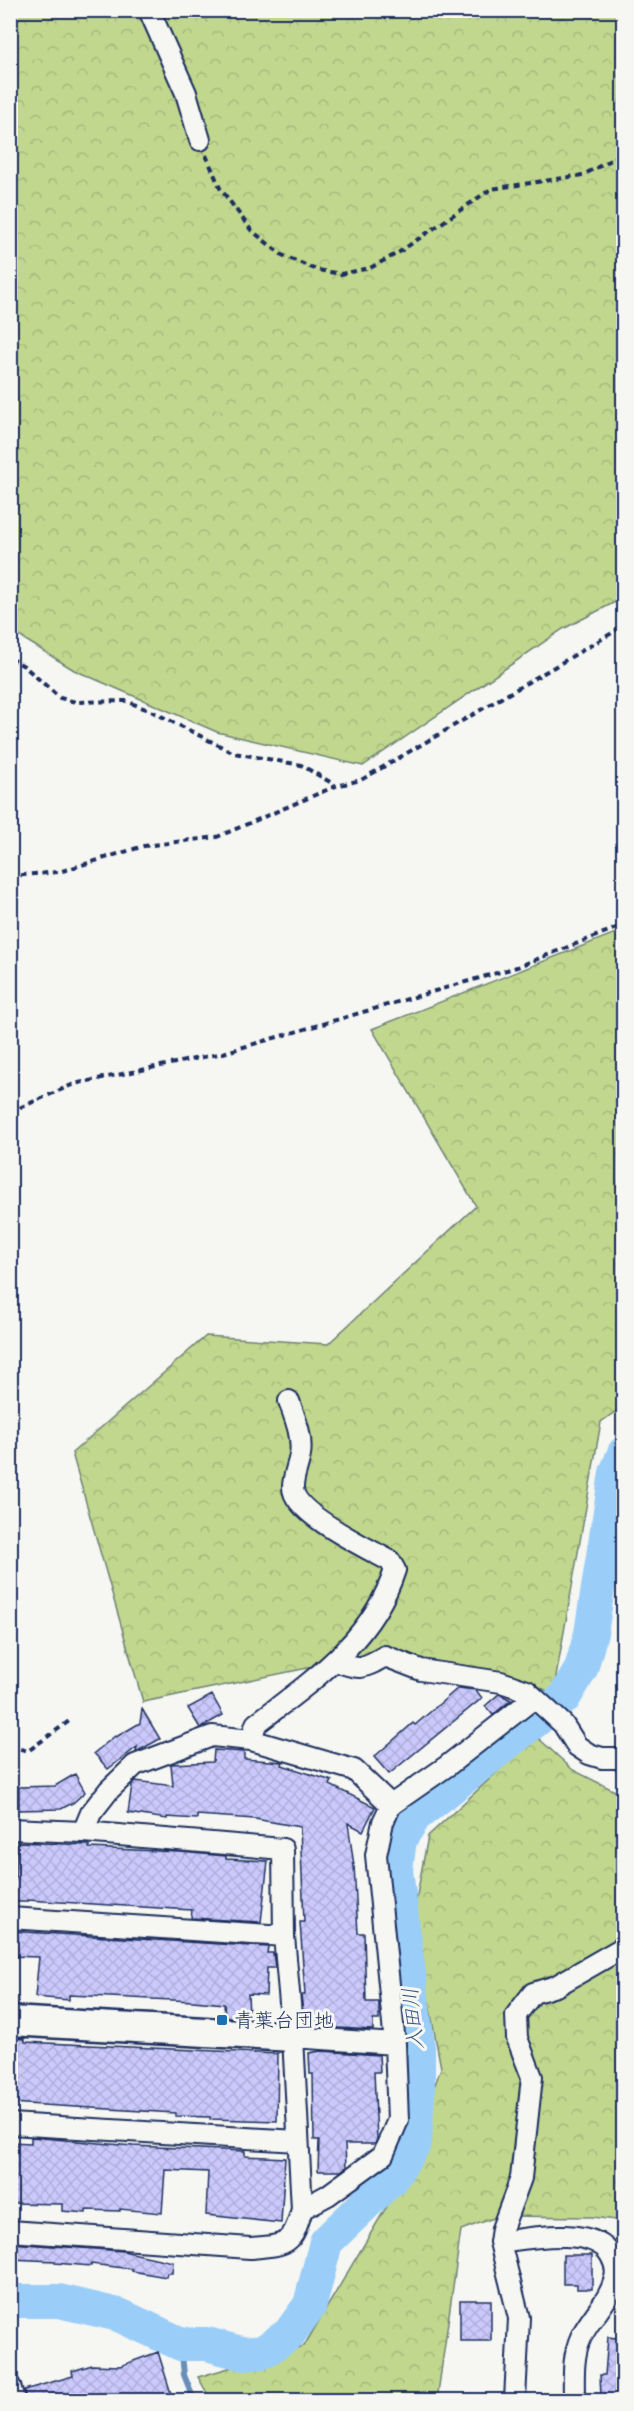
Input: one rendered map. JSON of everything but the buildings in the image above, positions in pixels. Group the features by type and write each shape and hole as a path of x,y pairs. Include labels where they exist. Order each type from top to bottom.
{"street":[{"path":"148,10 186,93 200,140"},
{"path":"251,1740 256,1724 337,1661 358,1636 377,1607 389,1588 395,1570 390,1561 310,1514 299,1503 292,1489 300,1453 299,1429 289,1401"},
{"path":"337,1661 353,1668 365,1667 385,1656 421,1670 501,1682 527,1690 563,1724 576,1746 589,1754 602,1758 624,1758"},
{"path":"302,2209 328,2195 384,2155 398,2120 395,2044 376,1855 383,1822 392,1805 535,1699"},
{"path":"83,1832 91,1813 109,1790 135,1765 212,1736 251,1740 354,1770 392,1805"},
{"path":"10,1829 83,1832 283,1849 284,1936 293,2037 302,2209 290,2240 275,2246 250,2248 10,2231"},
{"path":"10,1918 284,1936"},
{"path":"515,2400 519,2318 500,2242 502,2229 521,2178 532,2077 517,2038 516,2014 533,1993 556,1986 624,1947"},
{"path":"10,2021 395,2044"},
{"path":"10,2124 298,2141"},
{"path":"500,2242 584,2236 604,2245 615,2264 616,2276 612,2287 581,2337 577,2349 574,2400"},
{"path":"10,2386 14,2400"}],"path":[{"path":"200,140 220,188 251,230 282,255 317,270 341,274 370,268 398,253 492,189 583,175 624,153"},
{"path":"10,876 59,872 144,846 217,837 336,786 361,780 624,626"},
{"path":"10,658 24,666 60,698 76,702 126,701 151,711 234,753 302,765 336,786"},
{"path":"10,1112 74,1084 223,1053 517,967 624,925"},
{"path":"10,1746 28,1751 72,1719"}],"green space":[{"path":"10,11 623,11 623,598 563,629 363,766 217,732 74,670 11,631"},
{"path":"623,930 623,1406 601,1422 553,1694 528,1681 385,1652 143,1702 72,1453 206,1336 328,1344 476,1206 372,1029"},
{"path":"536,1736 573,1770 623,1795 623,2221 592,2217 499,2216 461,2230 438,2393 439,2400 211,2400 198,2377 304,2346 397,2189 441,2068 413,1917 428,1836"}],"waterway":[{"name":"入田川","path":"10,2301 59,2301 119,2315 181,2344 207,2344 245,2354 263,2352 289,2334 310,2305 326,2242 391,2179 415,2143 418,2047 396,1870 400,1839 415,1816 564,1698 581,1669 591,1633 616,1473 624,1453"},
{"path":"181,2344 184,2375 194,2400"}],"place":[{"name":"青葉台団地","path":"222,2020"}]}
